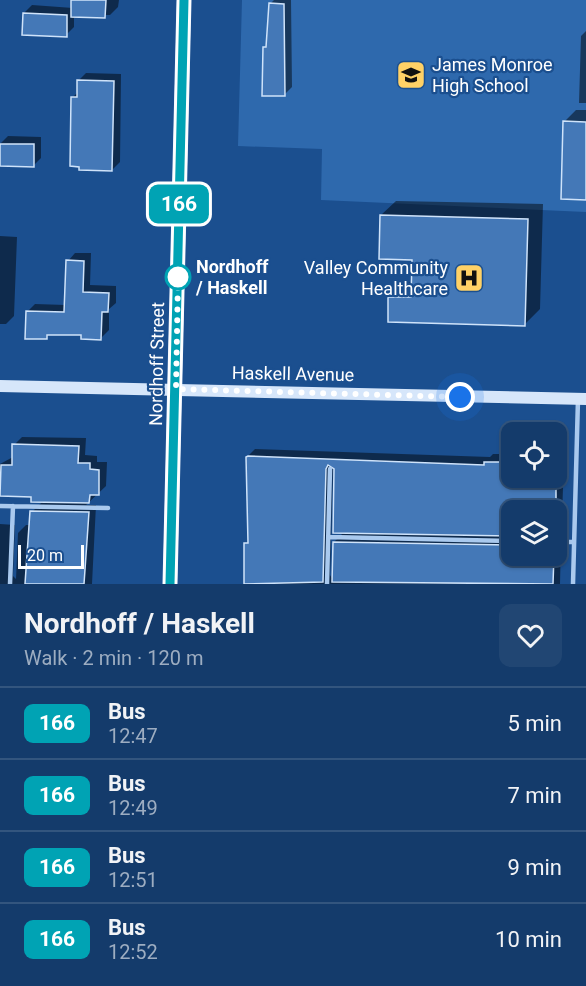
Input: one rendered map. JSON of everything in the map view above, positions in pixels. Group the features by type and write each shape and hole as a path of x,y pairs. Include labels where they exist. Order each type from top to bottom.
{"main road":[{"name":"Nordhoff Street","path":"170,584 184,0"},
{"name":"Haskell Avenue","path":"0,386 582,399"}],"lane":[{"path":"573,584 582,399"},
{"path":"327,584 330,469"},
{"path":"0,506 108,508"},
{"path":"10,584 13,506"},
{"path":"329,537 501,541"},
{"path":"567,542 574,542"}],"shaded area":[{"name":"James Monroe High School","path":"242,0 586,0 586,212 321,200 322,149 238,146"}],"building":[{"path":"71,0 106,0 105,18 71,17"},
{"path":"269,3 284,4 285,96 262,96 263,47 266,47"},
{"path":"23,13 67,15 67,37 22,35"},
{"path":"77,80 114,81 112,171 79,170 79,167 70,166 71,97 77,97"},
{"path":"563,121 586,122 586,200 561,199"},
{"path":"0,144 34,144 34,167 0,166"},
{"name":"Valley Community Healthcare","path":"380,215 528,219 525,326 388,322 388,297 411,297 412,260 379,259"},
{"path":"66,260 84,261 83,292 109,293 108,312 102,312 101,340 81,339 81,335 47,335 47,339 25,339 26,311 64,312"},
{"path":"12,444 79,446 78,463 90,463 90,469 99,470 99,495 90,495 89,503 31,502 31,497 0,496 1,465 12,465"},
{"path":"246,457 484,465 484,462 501,462 501,488 556,488 556,500 501,500 501,536 333,533 334,469 328,465 326,469 323,582 244,584 244,543 248,543"},
{"path":"30,511 89,512 84,584 25,584"},
{"path":"333,542 501,545 501,566 554,566 553,584 332,582"}],"bus line":[{"name":"166","path":"170,584 184,0"}],"place":[{"name":"James Monroe High School","path":"411,75"},
{"name":"Nordhoff / Haskell","path":"178,277"},
{"name":"Valley Community Healthcare","path":"469,278"}],"route":[{"path":"178,277 176,389 460,397"}]}
